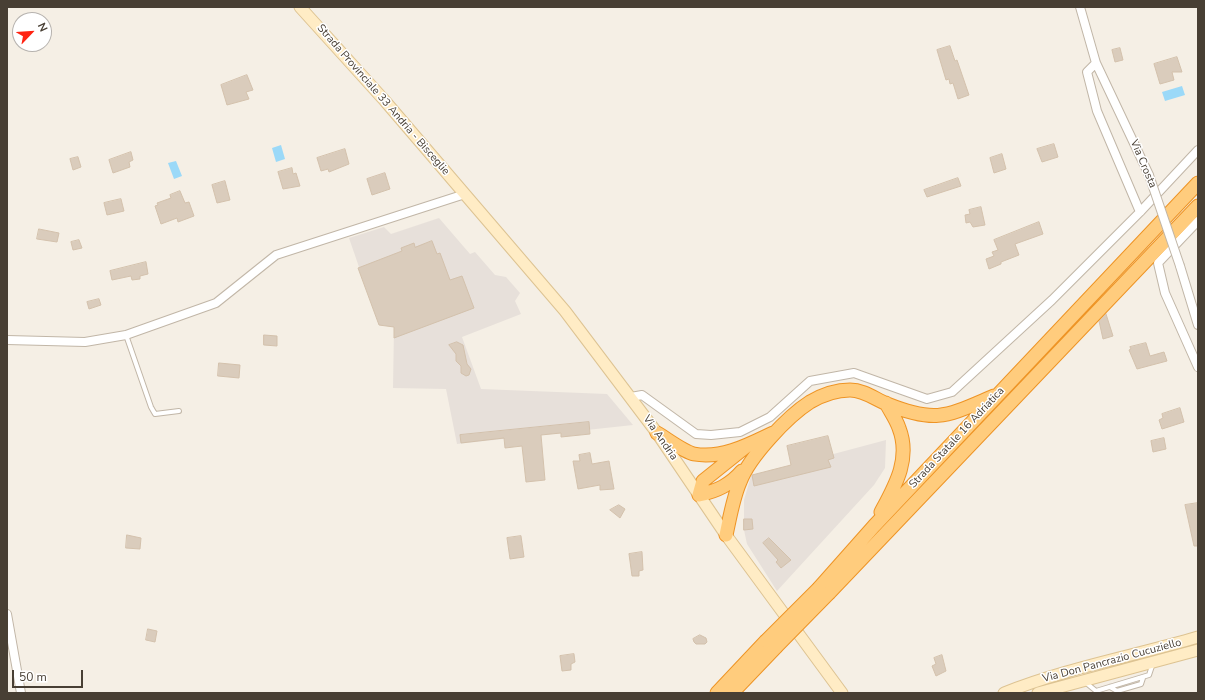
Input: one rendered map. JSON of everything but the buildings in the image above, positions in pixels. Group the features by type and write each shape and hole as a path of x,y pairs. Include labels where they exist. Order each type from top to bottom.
{"highway":[{"name":"Strada Statale 16 Adriatica","path":"824,590 874,526 1198,184"},
{"name":"Strada Statale 16 Adriatica","path":"717,693 771,644 1198,206"},
{"path":"748,445 703,481 700,495 716,491 734,480 776,432 810,403 832,392 851,390 866,393 916,415 934,417 953,414 999,394"},
{"path":"874,526 899,478 904,454 900,428 886,403"},
{"path":"657,433 693,454 719,455 748,445 776,432"},
{"path":"726,535 730,514 740,480 756,456"},
{"name":"Strada Statale 16 Adriatica","path":"732,693 771,644"}],"main road":[{"name":"Strada Provinciale 33 Andria - Bisceglie","path":"300,7 465,194"},
{"name":"Via Andria","path":"465,194 565,311 631,397 700,495 726,535 842,693"},
{"name":"Via Don Pancrazio Cucuziello","path":"1004,693 1081,668 1198,637"},
{"name":"Via Don Pancrazio Cucuziello","path":"1038,693 1198,650"}],"street":[{"name":"Via Crosta","path":"1080,7 1096,63 1149,175 1180,266 1198,325"},
{"path":"1096,63 1087,72 1097,111 1140,212"},
{"path":"631,397 642,395 696,434 711,435 740,432 770,417 810,381 854,373 927,398 952,392 1052,300 1140,212 1198,150"},
{"path":"7,340 85,342 126,335 216,303 276,255 465,194"},
{"path":"1198,221 1158,263 1165,293 1198,368"},
{"path":"7,614 21,693"}],"lane":[{"path":"126,335 150,408 155,414 179,411"},
{"path":"1083,680 1096,692 1149,675 1153,662"}],"shaded area":[{"path":"439,218 470,254 475,252 495,275 506,277 520,293 515,301 521,314 462,337 481,389 607,394 633,425 457,444 446,389 393,388 394,327 379,325 349,238 384,227 391,234"},
{"path":"886,440 885,468 874,485 777,591 747,544 744,530 744,500 751,476"}],"water":[{"path":"1182,86 1185,95 1165,101 1162,92"},
{"path":"281,145 285,159 276,162 272,148"},
{"path":"176,161 182,176 174,179 168,163"}]}
